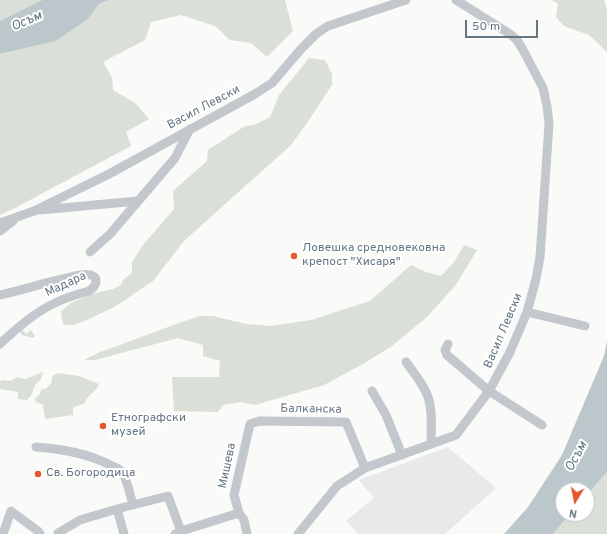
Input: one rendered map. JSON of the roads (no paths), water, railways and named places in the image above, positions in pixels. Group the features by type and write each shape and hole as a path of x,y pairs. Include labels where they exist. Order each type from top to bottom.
{"street":[{"name":"Васил Левски","path":"0,223 34,211 109,174 255,94 272,83 302,48 316,34 328,26 406,0"},
{"name":"Васил Левски","path":"303,532 337,486 365,468 456,435 490,391 510,352 527,312 540,257 549,124 543,88 518,40 456,0"},
{"path":"90,252 110,234 175,158 190,129"},
{"path":"0,231 14,221 34,211 138,201"},
{"name":"Мадара","path":"0,295 84,274 90,274 96,279 94,288 57,301 41,310 16,329 0,344"},
{"path":"527,312 585,326"},
{"path":"448,344 445,350 447,355 490,391 542,425"},
{"path":"406,362 428,398 431,415 431,444"},
{"path":"372,391 386,415 402,455"},
{"name":"Балканска","path":"250,424 259,421 346,422 365,468"},
{"name":"Мишева","path":"247,534 244,520 239,513 234,495 250,424"},
{"path":"36,447 74,452 102,460 121,470 133,505"},
{"path":"58,533 80,520 168,496 179,533 239,513"},
{"path":"117,509 124,534"},
{"path":"3,534 11,511 40,534"}],"water":[{"name":"Осъм","path":"42,0 109,0 99,4 88,19 56,41 0,54 0,21"},
{"name":"Осъм","path":"607,341 607,472 595,486 595,482 555,482 555,522 563,522 553,534 504,534 528,507 562,455 604,356"}],"place":[{"name":"Ловешка средновековна крепост \"Хисаря\"","path":"294,256"},
{"name":"Етнографски музей","path":"103,426"},
{"name":"Св. Богородица","path":"38,474"}]}
